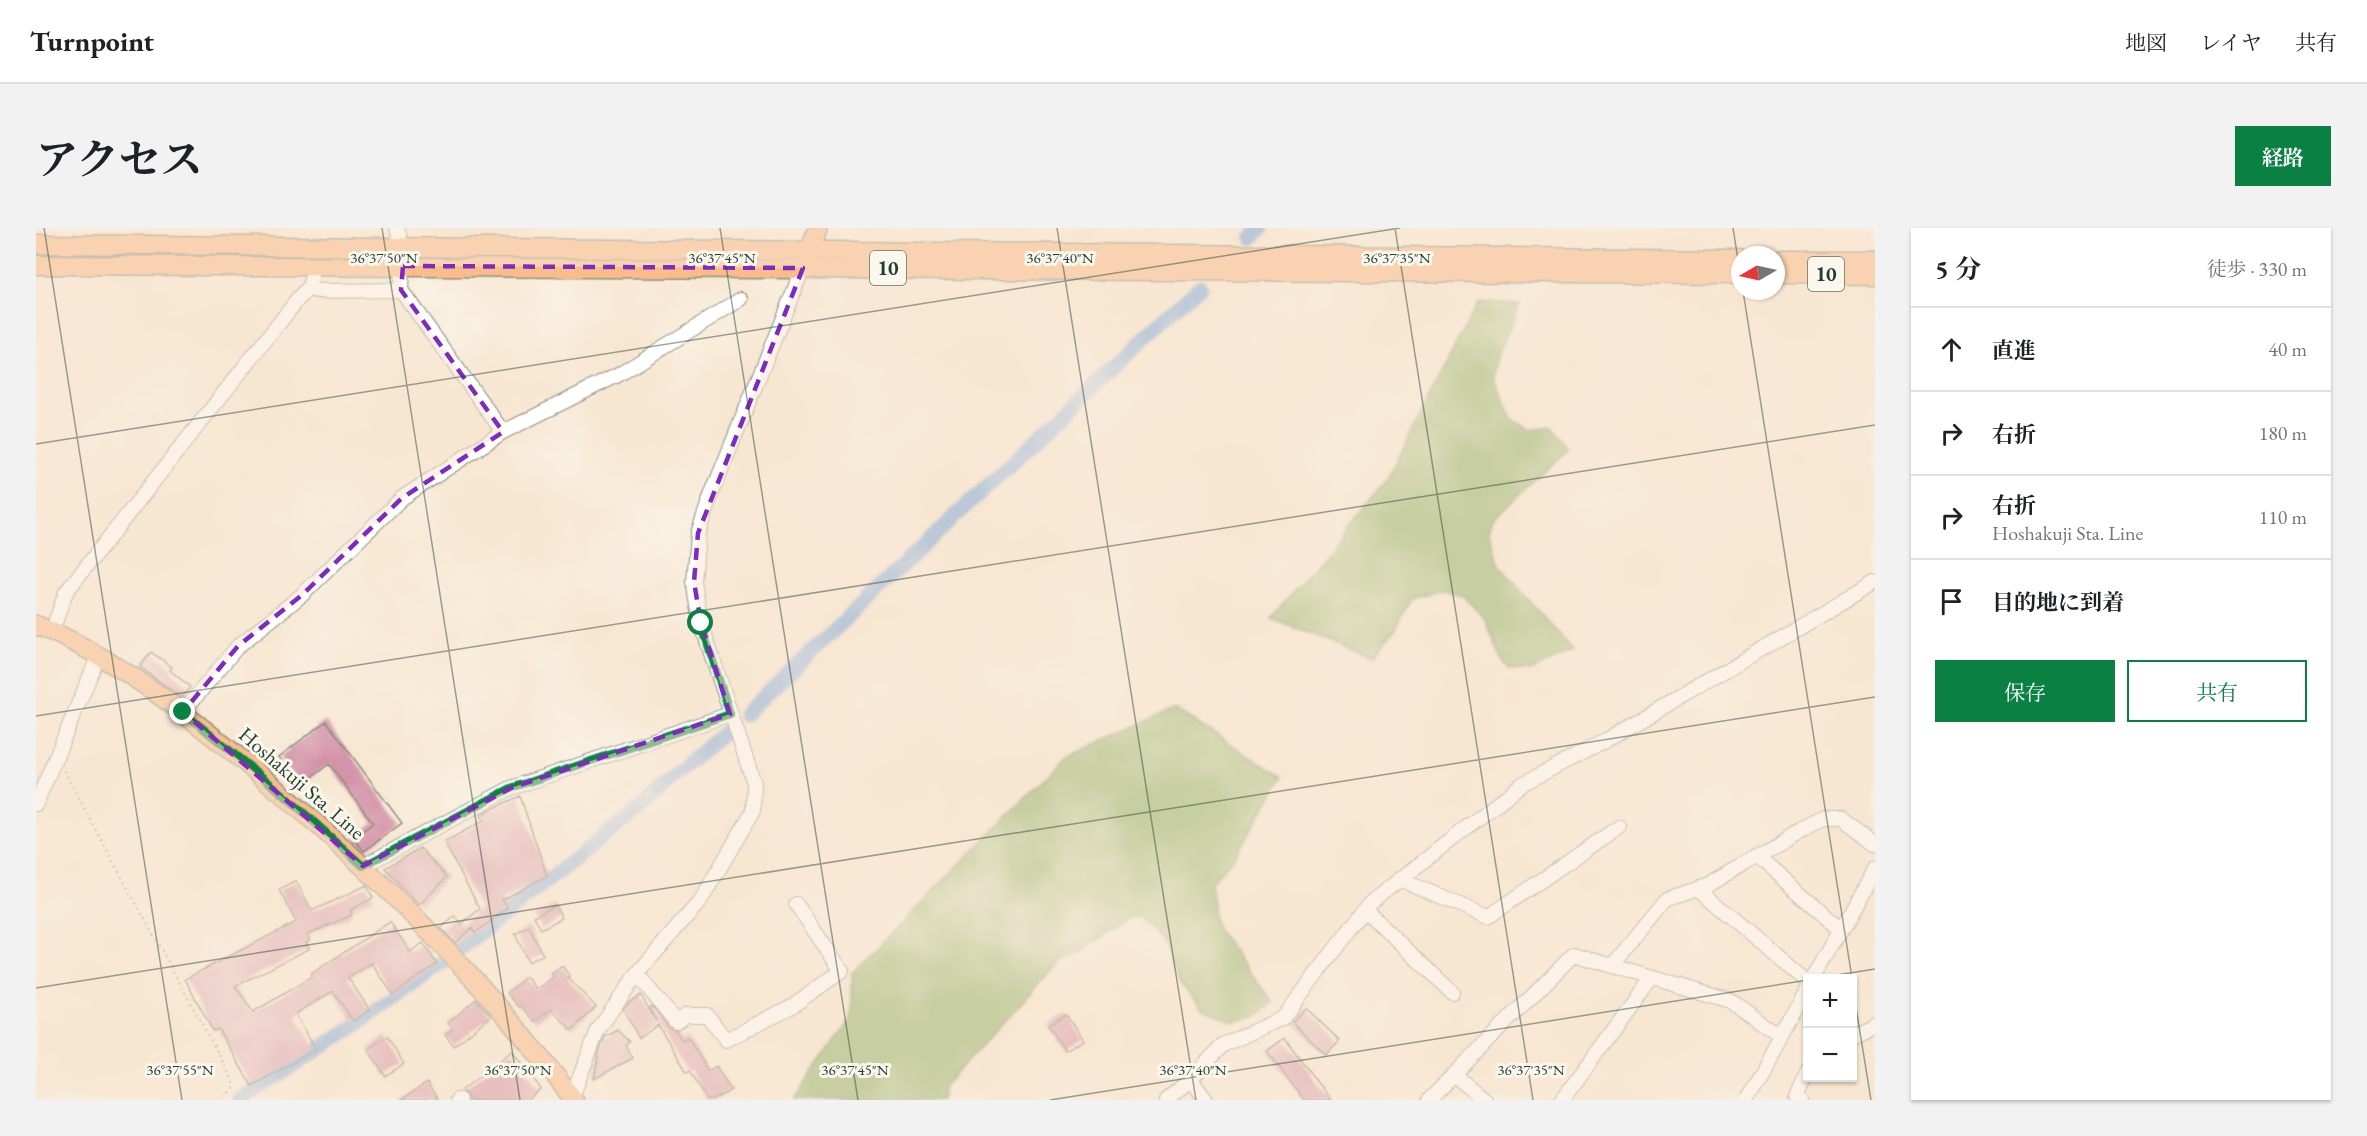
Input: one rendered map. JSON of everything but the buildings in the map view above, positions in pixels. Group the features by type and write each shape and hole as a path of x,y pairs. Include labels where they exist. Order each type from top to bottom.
{"main road":[{"path":"806,260 818,228"},
{"name":"10","path":"36,244 403,257 806,260 1731,274"},
{"name":"10","path":"36,265 312,267 403,257"},
{"name":"10","path":"806,260 1731,259"},
{"name":"10","path":"1785,260 1875,260"},
{"name":"10","path":"1785,274 1875,275"},
{"name":"Hoshakuji Sta. Line","path":"44,628 99,654 183,712 283,794 363,866 467,971 573,1099"}],"street":[{"path":"397,228 403,257 401,290 503,432"},
{"path":"573,1099 598,1030 637,974 701,900 753,811 754,783 701,623 694,582 698,533 806,260"},
{"path":"44,628 66,592 292,307 309,289 312,282 312,267"},
{"path":"309,289 317,291 401,290"},
{"path":"183,712 238,646 302,595 402,498 503,432 620,374 741,299"},
{"path":"1166,1100 1191,1079 1223,1045 1283,1018 1365,910 1399,879 1522,784 1603,742 1875,582"},
{"path":"36,804 99,654"},
{"path":"363,866 511,788 730,714"},
{"path":"1612,966 1666,900 1708,885 1823,819 1841,819 1875,844"},
{"path":"1399,879 1488,917 1619,827"},
{"path":"1756,856 1841,930"},
{"path":"1816,974 1875,868"},
{"path":"1698,888 1803,978"},
{"path":"637,974 676,1022 687,1015 707,1015 726,1040 792,1006 842,971 796,904"},
{"path":"1365,910 1452,992"},
{"path":"1429,1100 1574,954 1731,1001 1782,1037"},
{"path":"1562,1100 1652,978"},
{"path":"1747,1100 1803,999"},
{"path":"1857,1032 1875,1023"},
{"path":"1454,1075 1485,1100"},
{"path":"1191,1079 1206,1100"},
{"path":"1802,1100 1797,1097 1804,1082"}],"path":[{"path":"57,758 233,1081 234,1089 219,1100"}],"highlighted area":[{"path":"403,266 803,268 698,533 694,582 701,623 730,714 511,788 363,866 183,712 238,646 302,595 402,498 503,432 401,290"}],"green space":[{"path":"1478,302 1520,304 1496,356 1493,377 1512,419 1530,430 1552,427 1569,449 1491,521 1489,533 1500,566 1573,651 1531,671 1509,668 1502,660 1485,619 1462,595 1442,590 1412,599 1395,631 1371,658 1271,618 1387,480"},
{"path":"1174,709 1283,777 1235,856 1211,883 1215,926 1273,1003 1256,1017 1234,1021 1203,1009 1181,984 1162,940 1140,917 1129,918 1080,953 1059,962 944,1086 941,1100 794,1100 852,1017 852,973 1066,757"}],"waterway":[{"path":"1252,238 1261,228"},
{"path":"744,715 1200,286"},
{"path":"460,949 644,805 727,730"},
{"path":"240,1100 355,1026 447,960"}],"route":[{"path":"183,712 283,794 363,866 511,788 730,714 701,623"}]}
